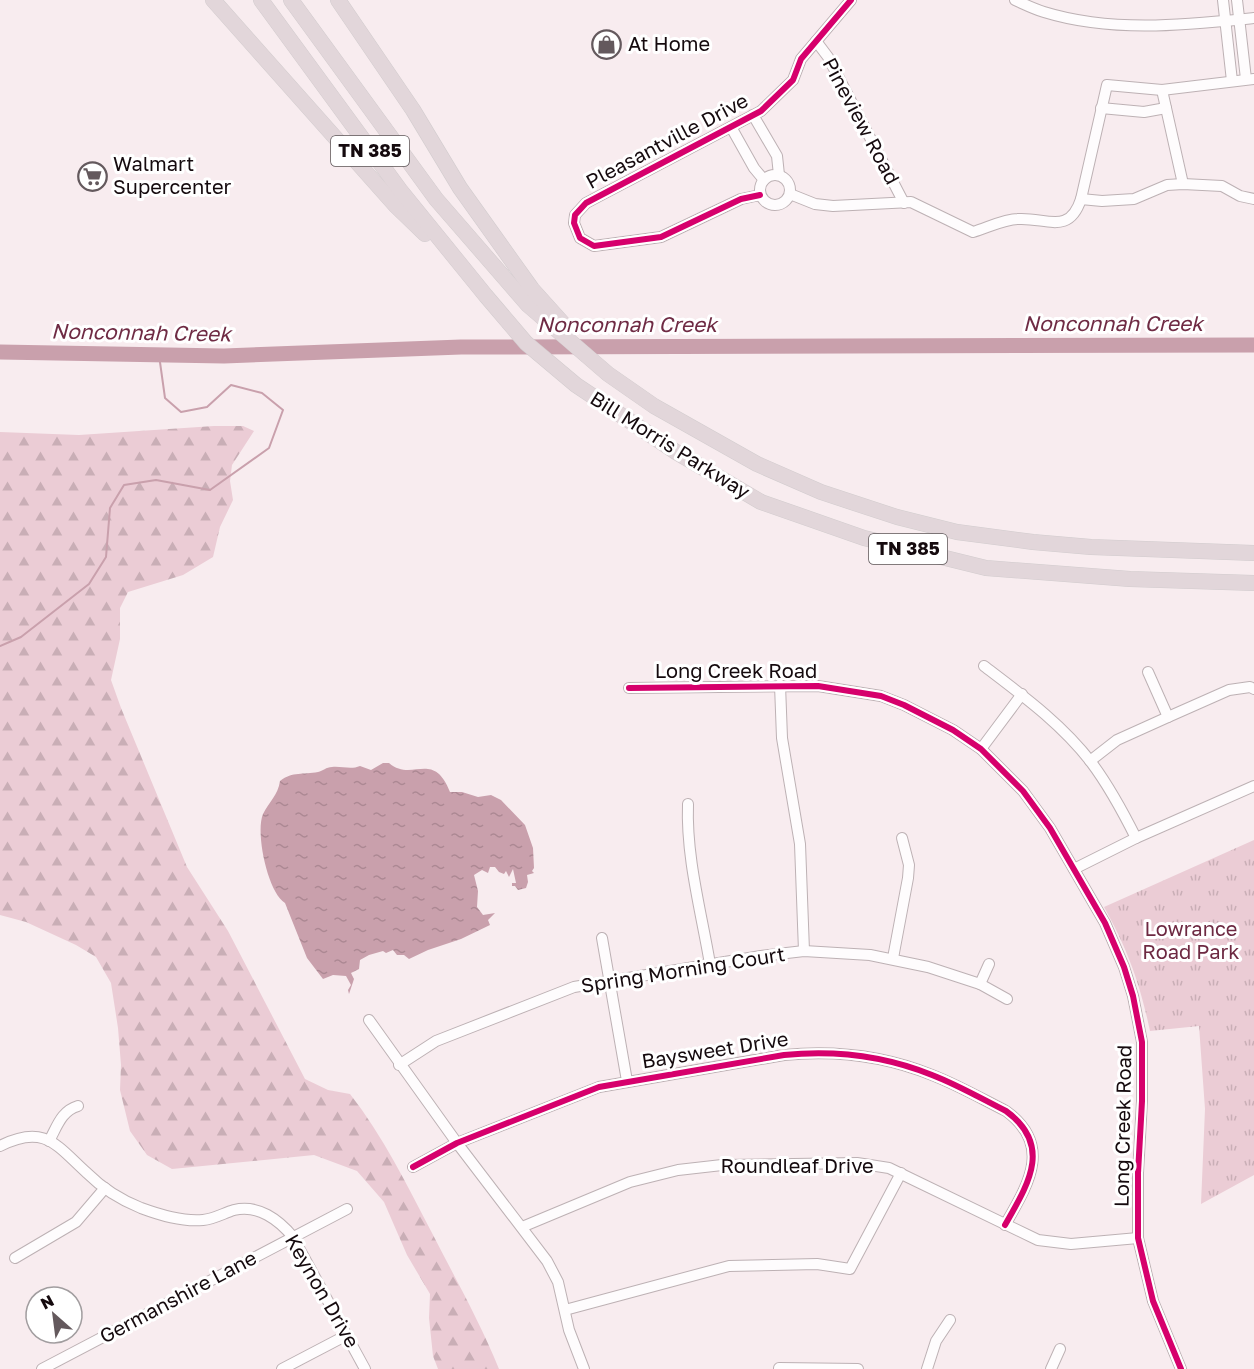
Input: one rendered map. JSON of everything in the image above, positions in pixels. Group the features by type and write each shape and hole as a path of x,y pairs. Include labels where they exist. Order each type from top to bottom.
{"highway":[{"path":"213,0 395,205 486,296"},
{"name":"Bill Morris Parkway","path":"261,0 369,149 526,343 576,386 676,452 761,502 864,538 986,568 1130,579 1254,583"},
{"name":"Bill Morris Parkway","path":"291,0 436,200 528,305 608,374 654,406 757,464 821,492 897,517 957,532 1091,547 1254,553"},
{"path":"338,0 413,110 460,188 532,289 608,374"}],"street":[{"name":"Pleasantville Drive","path":"760,195 741,199 661,237 594,246 580,238 576,230 575,215 586,203 761,111 793,80 801,59 851,0"},
{"path":"1015,0 1045,12 1098,23 1149,26 1254,18"},
{"path":"1222,0 1232,81"},
{"path":"790,194 815,204 832,206 911,202 973,232 1017,219 1060,223 1074,214 1081,199 1107,85 1162,90 1250,79 1238,19 1237,0"},
{"name":"Pineview Road","path":"816,41 828,57 904,203"},
{"path":"1162,90 1183,183"},
{"path":"1101,108 1144,112 1166,108"},
{"path":"753,115 777,156 779,176"},
{"path":"731,127 754,168 764,180"},
{"path":"770,176 779,176 788,181 790,194 786,202 773,206 763,201 759,192 764,180 770,176"},
{"path":"1081,199 1102,201 1134,199 1167,186 1183,183 1218,185 1240,196 1254,199"},
{"path":"984,666 1053,721 1090,761 1136,838"},
{"path":"1148,672 1168,717"},
{"path":"780,686 782,738 800,844 804,951"},
{"name":"Long Creek Road","path":"629,688 818,686 881,696 904,705 952,730 981,749 1030,799 1050,828 1105,923 1124,966 1140,1028 1142,1101 1138,1173 1140,1254 1152,1301 1181,1369"},
{"path":"1090,761 1117,740 1228,690 1250,687 1254,689"},
{"path":"981,749 1022,694"},
{"path":"1074,868 1254,786"},
{"path":"688,804 688,832 710,963"},
{"path":"893,958 909,871 902,838"},
{"path":"602,938 627,1081"},
{"name":"Spring Morning Court","path":"399,1065 436,1041 565,990 710,963 804,951 840,952 893,958 980,984 1007,999"},
{"path":"980,984 989,964"},
{"path":"369,1020 399,1065 551,1267 558,1282 569,1330 584,1369"},
{"name":"Baysweet Drive","path":"413,1167 457,1143 590,1090 627,1081 760,1058 805,1053 849,1054 930,1074 1006,1111 1017,1119 1032,1151 1031,1174 1025,1190 1005,1225"},
{"path":"0,1146 23,1138 50,1141 63,1115 69,1109 78,1106"},
{"name":"Keynon Drive","path":"50,1141 63,1149 105,1188 136,1206 172,1218 203,1220 235,1210 253,1209 277,1220 293,1237 365,1369"},
{"name":"Roundleaf Drive","path":"522,1227 630,1182 689,1168 722,1165 857,1163 883,1166 901,1173 1038,1240 1071,1244 1138,1238"},
{"path":"565,1310 729,1266 817,1264 850,1269 901,1173"},
{"path":"15,1258 76,1222 105,1188"},
{"name":"Germanshire Lane","path":"42,1369 347,1209"},
{"path":"927,1369 936,1341 950,1320"},
{"path":"282,1369 347,1335"},
{"path":"1051,1369 1060,1349"},
{"path":"779,1368 858,1369"}],"green space":[{"path":"243,426 254,431 232,465 230,481 233,500 220,527 213,557 183,575 128,592 120,608 120,639 111,680 187,867 228,931 305,1079 328,1090 350,1094 362,1110 404,1179 484,1334 499,1369 438,1369 433,1356 429,1318 430,1294 407,1255 384,1202 357,1171 314,1155 172,1169 147,1155 130,1131 120,1090 121,1065 118,1028 111,983 96,957 26,922 0,915 0,432 79,435"},
{"name":"Lowrance Road Park","path":"1254,840 1254,1175 1201,1204 1205,1109 1199,1026 1150,1031 1132,968 1104,907"}],"water":[{"path":"383,763 406,770 429,769 437,772 450,792 462,792 478,797 491,795 501,800 525,825 533,848 534,868 532,871 534,873 527,875 526,888 518,890 512,886 512,883 516,883 513,869 509,877 506,871 504,874 495,867 490,867 488,873 482,870 474,875 478,891 477,907 483,915 495,913 488,920 490,925 409,959 404,955 397,955 393,950 369,955 360,960 359,969 351,973 354,979 349,994 348,990 351,985 346,976 333,975 323,979 307,958 285,903 273,888 268,875 262,848 261,823 263,814 280,781 285,778 318,772 330,767 360,766 371,770"}],"waterway":[{"name":"Nonconnah Creek","path":"0,352 224,356 461,347 1254,345"},
{"path":"0,646 21,637 89,584 106,557 110,508 124,485 156,480 210,490 269,448 283,410 262,393 231,385 207,407 181,412 165,398 159,355"}],"cycle path":[{"path":"760,195 741,199 661,237 594,246 580,238 574,223 575,215 586,203 761,111 793,80 801,59 851,0"},
{"path":"629,688 818,686 881,696 953,730 981,749 1023,791 1050,828 1105,923 1124,967 1133,996 1142,1042 1138,1238 1153,1301 1181,1369"},
{"path":"413,1167 457,1143 599,1087 784,1055 840,1054 878,1059 914,1068 1006,1111 1021,1124 1029,1138 1033,1152 1032,1166 1028,1181 1005,1225"}],"place":[{"name":"At Home","path":"607,44"},
{"name":"Walmart Supercenter","path":"92,176"}]}
